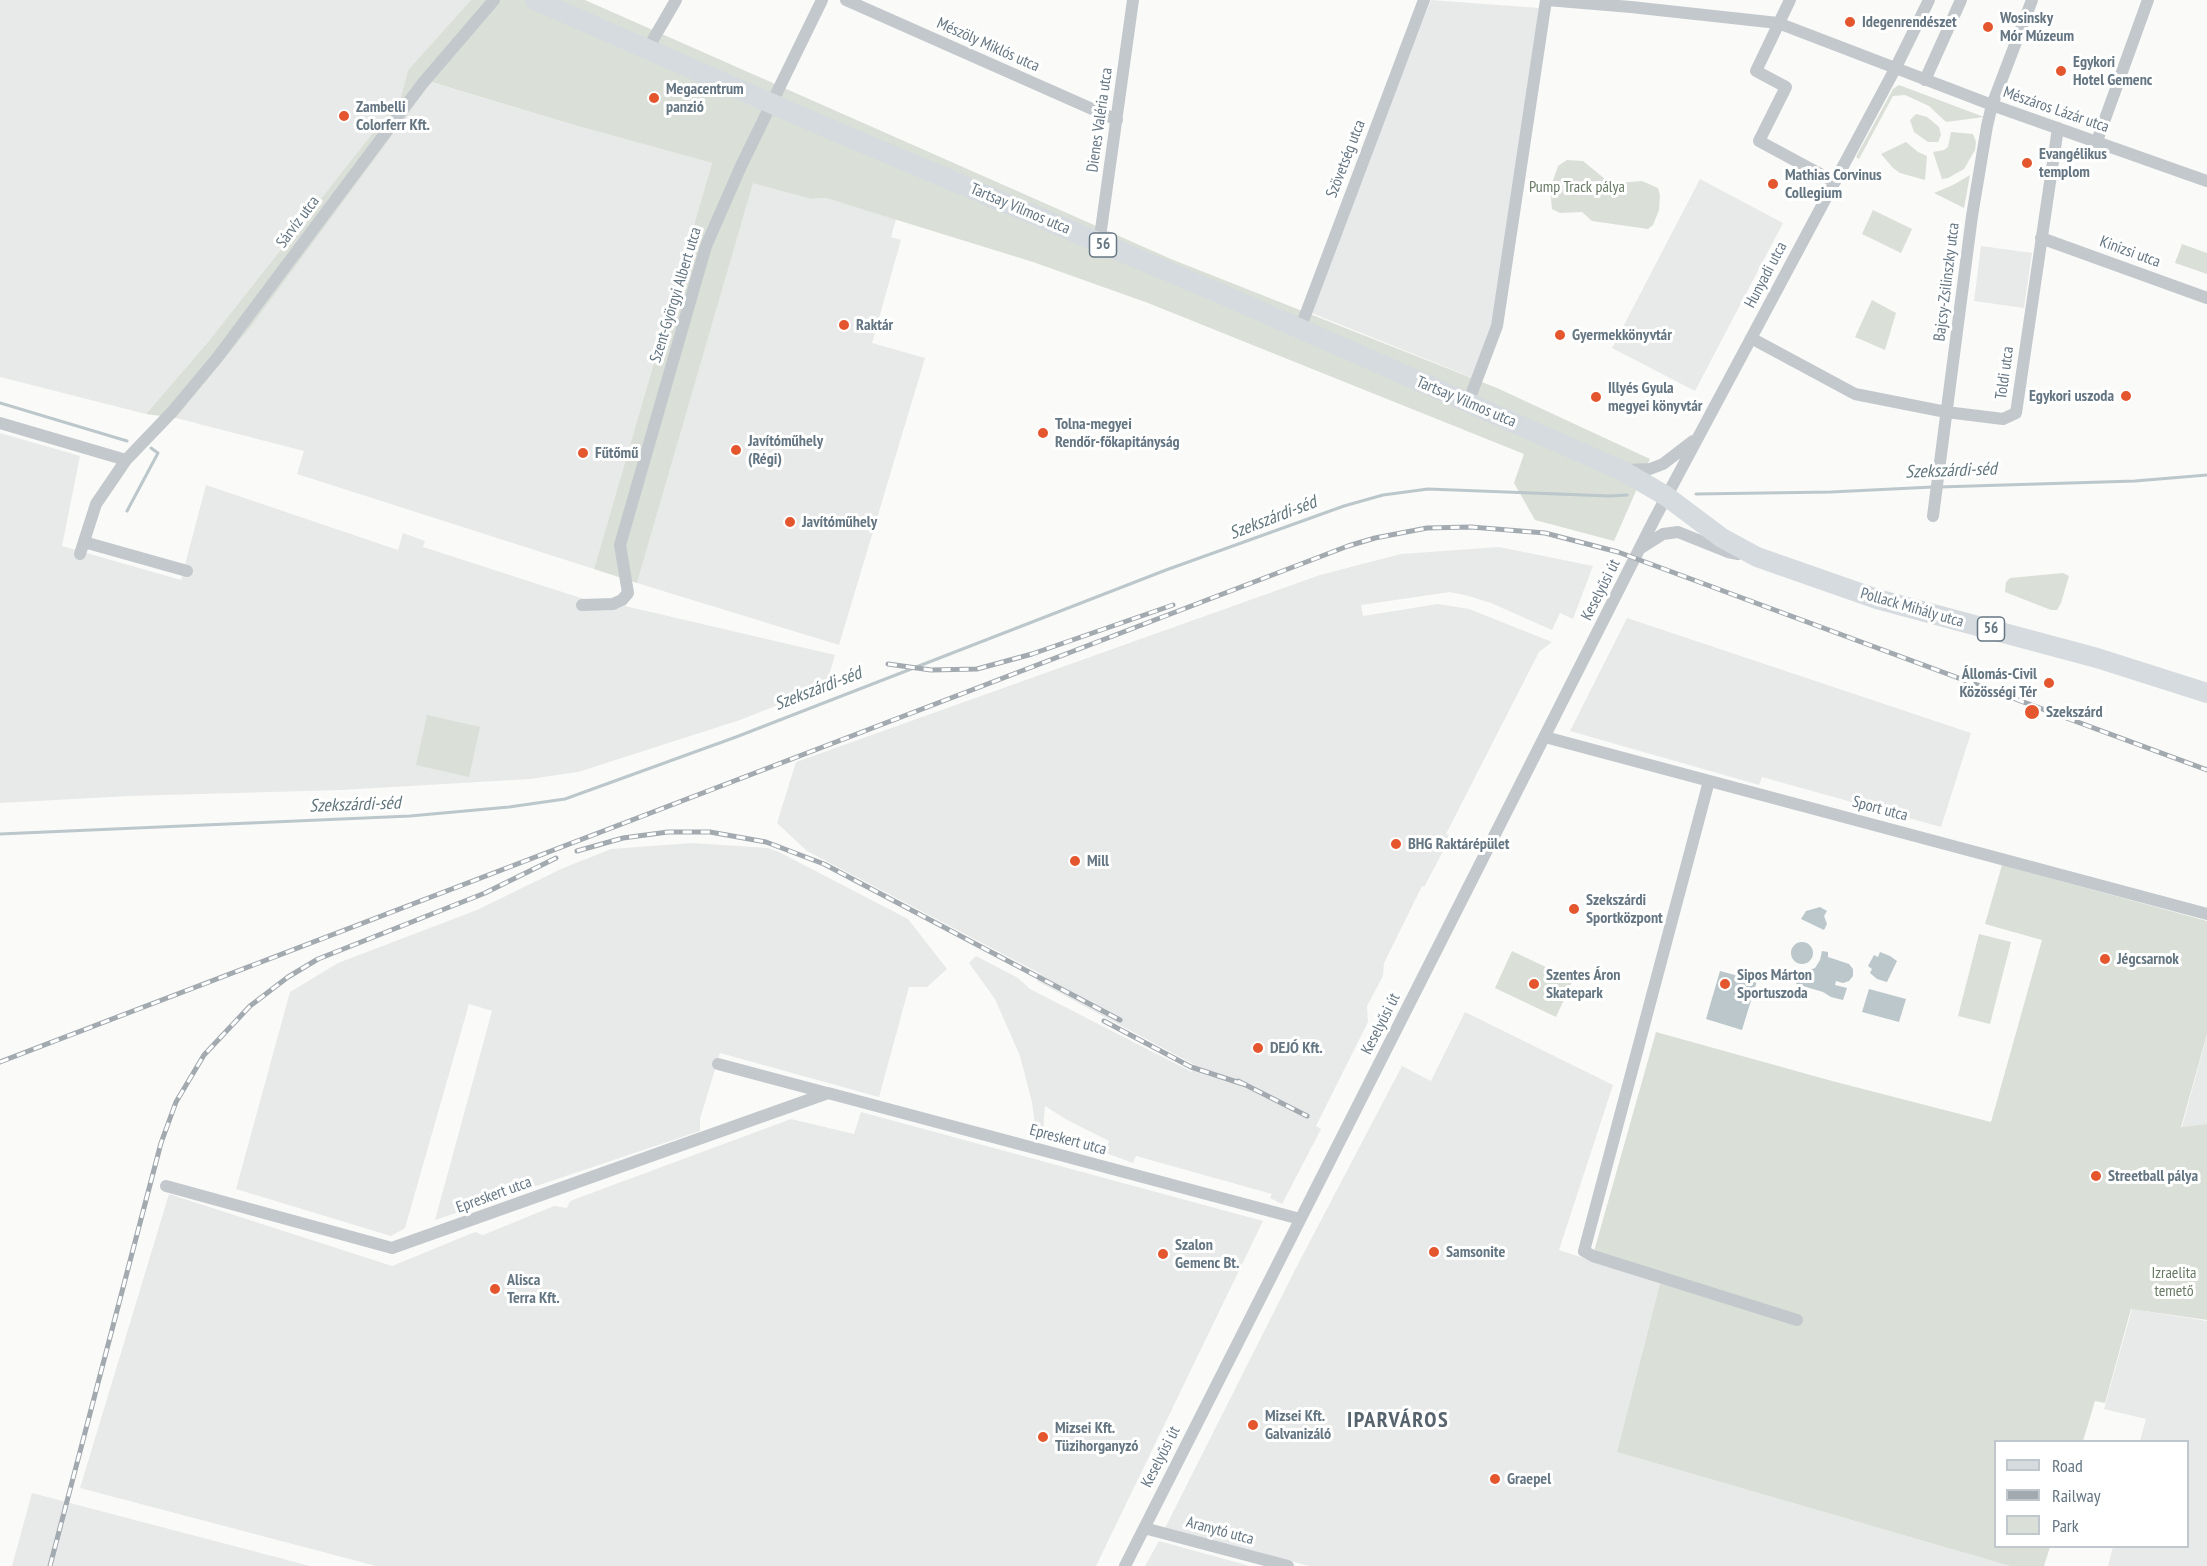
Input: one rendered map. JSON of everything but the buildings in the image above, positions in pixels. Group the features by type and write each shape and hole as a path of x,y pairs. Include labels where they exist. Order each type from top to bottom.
{"main road":[{"name":"Tartsay Vilmos utca","path":"535,0 1468,403 1623,471 1666,496"},
{"name":"Pollack Mihály utca","path":"1666,496 1722,537 1757,557 1877,599 2097,658 2207,693"}],"street":[{"name":"Sárvíz utca","path":"187,572 82,548 96,504 126,460 172,412 217,358 422,84 494,0"},
{"path":"647,50 676,0"},
{"name":"Szent-Györgyi Albert utca","path":"582,605 591,607 613,604 626,596 628,585 620,545 706,246 822,0"},
{"name":"Mészöly Miklós utca","path":"846,0 1117,120"},
{"name":"Dienes Valéria utca","path":"1099,244 1132,0"},
{"name":"Szövetség utca","path":"1299,329 1424,0"},
{"path":"1468,403 1497,326 1546,0"},
{"name":"Mészáros Lázár utca","path":"1546,0 1778,23 1894,69 2207,181"},
{"path":"1790,0 1756,71 1786,87 1759,141 1834,182"},
{"name":"Hunyadi utca","path":"1666,496 1929,0"},
{"path":"1924,80 1961,0"},
{"name":"Bajcsy-Zsilinszky utca","path":"1933,516 1972,216 1992,105 2032,0"},
{"path":"2097,141 2148,0"},
{"name":"Toldi utca","path":"1751,338 1855,394 1946,412 2003,420 2016,413 2058,128"},
{"name":"Kinizsi utca","path":"2041,238 2207,298"},
{"path":"0,423 126,460"},
{"path":"1623,471 1650,469 1663,464 1698,437"},
{"name":"Keselyűsi út","path":"1125,1566 1666,496"},
{"name":"Pollack Mihály utca","path":"1640,549 1663,534 1678,532 1728,552 1757,557"},
{"name":"Sport utca","path":"1545,737 2207,914"},
{"path":"1709,781 1584,1251 1593,1256 1797,1320"},
{"name":"Epreskert utca","path":"718,1064 1300,1219"},
{"name":"Epreskert utca","path":"166,1186 392,1248 828,1093"},
{"name":"Aranytó utca","path":"1144,1528 1287,1566"}],"shaded area":[{"path":"0,0 471,0 408,70 401,97 208,342 146,414 0,377"},
{"path":"1431,0 1539,8 1492,330 1473,378 1309,312"},
{"path":"430,82 712,163 594,569 297,474 304,451 176,418 253,324"},
{"path":"1700,179 1783,223 1695,391 1612,348"},
{"path":"753,182 811,199 826,198 896,219 891,237 901,240 872,343 925,358 839,645 637,583"},
{"path":"1981,246 2032,253 2024,308 1974,301"},
{"path":"0,433 80,456 62,546 181,580 206,485 398,550 403,533 425,541 423,547 615,609 625,606 835,655 826,686 740,720 578,772 530,779 341,790 129,796 0,803"},
{"path":"1499,547 1593,566 1573,619 1560,613 1552,630 1491,603 1450,592 1361,605 1363,616 1438,604 1469,609 1552,642 1539,652 1446,834 1450,836 1447,844 1424,887 1422,886 1384,963 1383,976 1367,1006 1368,1022 1316,1126 1321,1129 1282,1204 1270,1198 1272,1194 1136,1156 1133,1163 1106,1153 1109,1141 1045,1106 1043,1133 1036,1134 1032,1102 1020,1056 995,999 969,963 976,956 1018,978 1030,989 1192,1072 1195,1065 1037,981 1041,974 807,851 777,823 796,762 1320,575 1401,554"},
{"path":"1627,618 1971,733 1941,827 1762,777 1759,785 1570,731"},
{"path":"692,843 768,848 779,852 908,919 947,969 927,987 909,987 879,1097 720,1053 700,1119 700,1131 435,1220 492,1011 469,1004 405,1228 391,1236 236,1189 290,992 338,963 477,910 561,869 611,849"},
{"path":"1820,907 1827,911 1824,916 1827,924 1824,930 1801,919 1806,911"},
{"path":"1802,942 1810,945 1813,953 1810,961 1802,964 1794,961 1791,953 1794,945"},
{"path":"1822,951 1828,952 1828,957 1849,964 1853,969 1853,976 1849,981 1843,983 1836,981 1835,985 1847,988 1843,1000 1796,984 1797,969 1806,971 1815,968"},
{"path":"1880,952 1897,961 1887,982 1877,979 1870,973 1872,969 1868,966 1874,955 1878,957"},
{"path":"1720,971 1757,981 1742,1030 1706,1019"},
{"path":"1869,989 1906,999 1899,1022 1862,1012"},
{"path":"1465,1012 1613,1085 1559,1250 1660,1283 1617,1452 2010,1566 1309,1566 1165,1528 1297,1266 1402,1066 1431,1081"},
{"path":"2207,1035 2207,1124 2182,1127"},
{"path":"861,1112 1263,1221 1096,1566 376,1566 80,1488 169,1194 392,1266 475,1232 483,1235 554,1206 567,1208 570,1201 791,1119 854,1134"},
{"path":"2132,1309 2207,1321 2207,1566 2108,1566 2113,1548 2189,1548 2189,1440 2140,1440 2146,1419 2104,1409"},
{"path":"32,1493 211,1540 310,1566 12,1566"},
{"path":"1159,1541 1250,1566 1145,1566"}],"green space":[{"path":"471,0 585,0 1171,259 1497,388 1650,459 1614,541 1535,520 1514,483 1524,454 1148,303 1033,262 826,198 811,199 753,183 637,583 594,569 712,163 431,82 253,324 176,418 146,414 208,342 401,97 408,70"},
{"path":"1899,85 1984,117 1946,122 1929,106 1905,95 1893,96 1859,159 1856,157 1893,89"},
{"path":"1916,114 1927,117 1939,127 1941,135 1938,142 1928,142 1914,132 1910,120"},
{"path":"1951,132 1973,134 1976,142 1975,150 1964,169 1942,179 1933,152 1948,147"},
{"path":"1906,142 1927,156 1925,180 1900,173 1881,154"},
{"name":"Pump Track pálya","path":"1567,160 1583,161 1605,179 1617,183 1642,181 1658,188 1659,210 1653,225 1648,229 1592,221 1582,212 1560,213 1552,209 1550,189 1558,166"},
{"path":"1970,175 1964,208 1934,193 1953,185"},
{"path":"1873,210 1912,229 1901,253 1862,234"},
{"path":"2182,244 2207,253 2207,274 2175,263"},
{"path":"1872,300 1896,313 1885,350 1855,337"},
{"path":"2063,573 2069,576 2057,610 2051,610 2005,592 2006,582 2010,578"},
{"path":"427,715 480,727 469,777 416,765"},
{"name":"Izraelita temető","path":"2002,865 2207,921 2207,1034 2181,1127 2207,1124 2207,1320 2131,1309 2105,1403 2095,1401 2083,1440 1994,1440 1994,1548 2050,1548 2044,1566 2010,1566 1617,1452 1660,1283 1591,1262 1656,1032 1991,1122 2042,940 1985,924"},
{"path":"1979,934 2011,942 1990,1024 1958,1016"},
{"name":"Szentes Áron Skatepark","path":"1512,951 1573,980 1556,1017 1495,988"}],"waterway":[{"path":"0,403 127,441"},
{"path":"127,511 158,453 151,448"},
{"name":"Szekszárdi-séd","path":"1939,487 2135,481 2207,475"},
{"name":"Szekszárdi-séd","path":"1696,494 1831,492 1933,487"},
{"name":"Szekszárdi-séd","path":"0,834 410,816 509,807 565,799 736,737 1166,570 1344,506 1383,495 1428,489 1627,495"}],"railway":[{"path":"0,1062 1348,546 1375,538 1427,528 1471,527 1545,533 1618,552 2207,770"},
{"path":"888,664 931,670 977,669 1032,654 1173,605"},
{"path":"577,851 623,838 668,832 710,832 766,842 824,864 1120,1020"},
{"path":"50,1566 161,1143 176,1102 204,1055 250,1006 288,977 318,959 485,893 556,858"},
{"path":"1104,1021 1191,1067 1246,1085"},
{"path":"1238,1081 1307,1116"}],"place":[{"name":"Idegenrendészet","path":"1850,22"},
{"name":"Wosinsky Mór Múzeum","path":"1988,27"},
{"name":"Egykori Hotel Gemenc","path":"2061,71"},
{"name":"Megacentrum panzió","path":"654,98"},
{"name":"Zambelli Colorferr Kft.","path":"344,116"},
{"name":"Evangélikus templom","path":"2027,163"},
{"name":"Mathias Corvinus Collegium","path":"1773,184"},
{"name":"Raktár","path":"844,325"},
{"name":"Gyermekkönyvtár","path":"1560,335"},
{"name":"Egykori uszoda","path":"2126,396"},
{"name":"Illyés Gyula megyei könyvtár","path":"1596,397"},
{"name":"Tolna-megyei Rendőr-főkapitányság","path":"1043,433"},
{"name":"Javítóműhely (Régi)","path":"736,450"},
{"name":"Fűtőmű","path":"583,453"},
{"name":"Javítóműhely","path":"790,522"},
{"name":"Állomás-Civil Közösségi Tér","path":"2049,683"},
{"name":"Szekszárd","path":"2032,712"},
{"name":"BHG Raktárépület","path":"1396,844"},
{"name":"Mill","path":"1075,861"},
{"name":"Szekszárdi Sportközpont","path":"1574,909"},
{"name":"Jégcsarnok","path":"2105,959"},
{"name":"Szentes Áron Skatepark","path":"1534,984"},
{"name":"Sipos Márton Sportuszoda","path":"1725,984"},
{"name":"DEJÓ Kft.","path":"1258,1048"},
{"name":"Streetball pálya","path":"2096,1176"},
{"name":"Samsonite","path":"1434,1252"},
{"name":"Szalon Gemenc Bt.","path":"1163,1254"},
{"name":"Alisca Terra Kft.","path":"495,1289"},
{"name":"Mizsei Kft. Galvanizáló","path":"1253,1425"},
{"name":"Mizsei Kft. Tüzihorganyzó","path":"1043,1437"},
{"name":"Graepel","path":"1495,1479"}],"district":[{"name":"IPARVÁROS","path":"1398,1421"}]}
